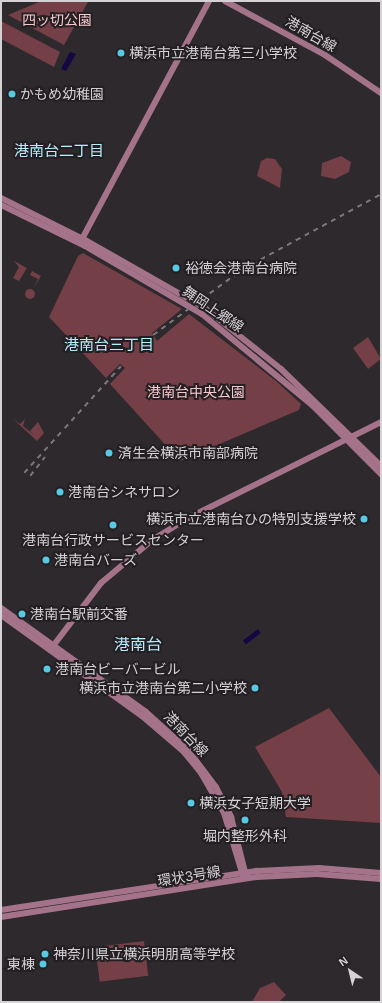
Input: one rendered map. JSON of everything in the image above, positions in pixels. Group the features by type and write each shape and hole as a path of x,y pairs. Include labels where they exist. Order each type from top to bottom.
{"street":[{"path":"82,239 209,1"},
{"name":"港南台線","path":"225,1 325,55 381,93"},
{"name":"舞岡上郷線","path":"1,198 82,239 206,310 280,369 381,474"},
{"name":"舞岡上郷線","path":"1,205 85,246 202,314 277,373 381,466"},
{"path":"52,648 101,583 152,540 381,422"},
{"name":"港南台線","path":"1,608 52,648"},
{"name":"港南台線","path":"1,616 52,648 146,712 188,750 216,787 228,812 244,875"},
{"name":"環状3号線","path":"1,910 244,875 319,868 381,873"},
{"name":"環状3号線","path":"1,917 244,875 316,874 381,879"}],"green space":[{"name":"四ッ切公園","path":"39,2 88,2 64,45 8,15"},
{"path":"1,21 60,52 54,67 1,39"},
{"path":"341,156 351,162 349,172 335,179 321,176 322,163"},
{"path":"267,158 275,159 282,169 280,188 257,176 261,161"},
{"name":"港南台中央公園","path":"83,253 182,309 152,333 157,341 189,314 276,381 301,404 299,410 180,461 110,384 125,368 120,364 106,378 49,317 78,256"},
{"path":"14,261 27,268 19,281 13,278 19,267"},
{"path":"32,271 41,276 33,289 38,279 30,275"},
{"path":"28,289 32,289 34,290 34,298 28,299 25,296 25,292"},
{"path":"368,337 381,359 368,369 353,348"},
{"path":"12,418 20,424 25,419 23,426 34,435 30,431 38,422 44,433 37,441"},
{"path":"329,708 381,777 381,823 286,817 282,792 255,747"},
{"path":"144,941 148,976 100,982 95,947"},
{"path":"274,982 286,995 279,1002 252,1002 260,988"}],"shaded area":[{"path":"70,52 76,54 66,71 61,69"},
{"path":"258,629 261,633 246,644 243,640"}],"railway":[{"path":"153,335 243,269 381,194"},
{"path":"24,473 121,366"},
{"path":"30,476 45,457"}],"place":[{"name":"横浜市立港南台第三小学校","path":"121,53"},
{"name":"かもめ幼稚園","path":"12,94"},
{"name":"裕徳会港南台病院","path":"176,268"},
{"name":"済生会横浜市南部病院","path":"109,453"},
{"name":"港南台シネサロン","path":"60,492"},
{"name":"横浜市立港南台ひの特別支援学校","path":"364,519"},
{"name":"港南台行政サービスセンター","path":"113,525"},
{"name":"港南台バーズ","path":"46,560"},
{"name":"港南台駅前交番","path":"22,614"},
{"name":"港南台ビーバービル","path":"47,669"},
{"name":"横浜市立港南台第二小学校","path":"255,688"},
{"name":"横浜女子短期大学","path":"191,803"},
{"name":"堀内整形外科","path":"245,820"},
{"name":"神奈川県立横浜明朋高等学校","path":"45,954"},
{"name":"東棟","path":"43,964"}],"district":[{"name":"港南台二丁目","path":"59,151"},
{"name":"港南台三丁目","path":"109,345"},
{"name":"港南台","path":"138,645"}]}
